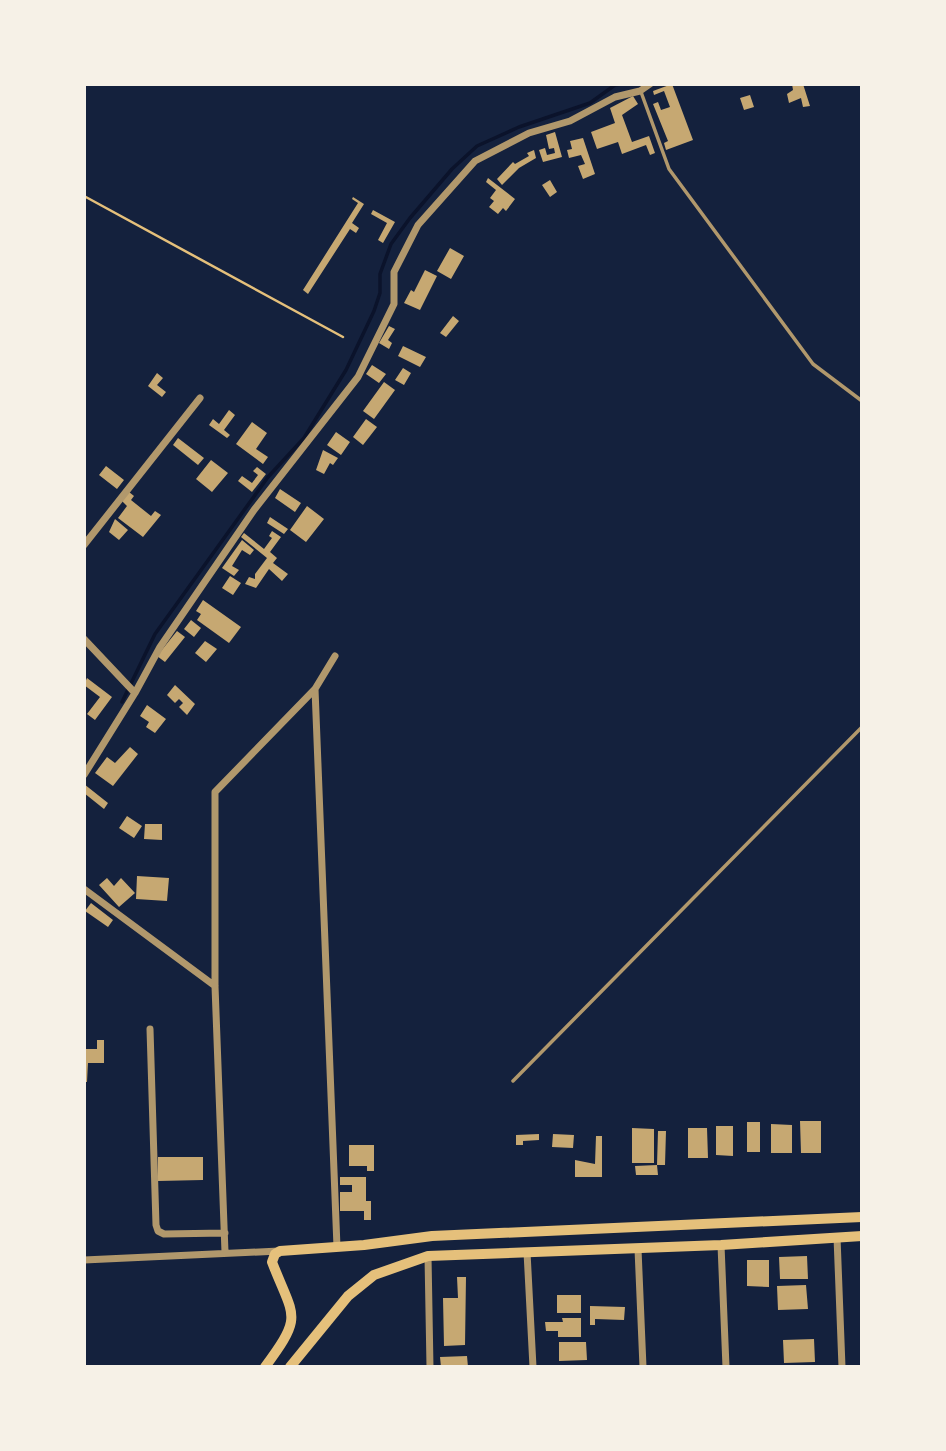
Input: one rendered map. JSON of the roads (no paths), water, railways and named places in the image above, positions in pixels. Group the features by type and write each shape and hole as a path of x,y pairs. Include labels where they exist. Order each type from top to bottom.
{"main road":[{"path":"265,1367 291,1332 291,1303 272,1262 275,1254 280,1251 432,1236 862,1217"},
{"path":"290,1367 348,1296 374,1275 428,1256 638,1249 862,1236"},
{"path":"291,1332 307,1344"}],"street":[{"path":"84,775 160,647 254,510 358,377 394,304 394,272 418,225 475,161 529,133 570,121 615,97 640,90 650,84"},
{"path":"84,545 200,398"},
{"path":"84,639 135,693"},
{"path":"225,1252 215,986 215,792 315,688 335,656"},
{"path":"315,688 337,1247"},
{"path":"84,889 215,986"},
{"path":"150,1029 158,1231 225,1233"},
{"path":"837,1237 842,1367"},
{"path":"721,1245 726,1367"},
{"path":"638,1249 643,1367"},
{"path":"84,1260 280,1251"},
{"path":"527,1252 533,1367"},
{"path":"428,1256 430,1367"}],"lane":[{"path":"640,90 669,169 813,364 862,401"},
{"path":"513,1081 862,727"}],"waterway":[{"path":"122,702 155,634 268,477 304,438 346,370 374,311 380,293 380,274 391,244 410,218 452,169 477,146 519,127 590,103 615,85 622,84"}]}
